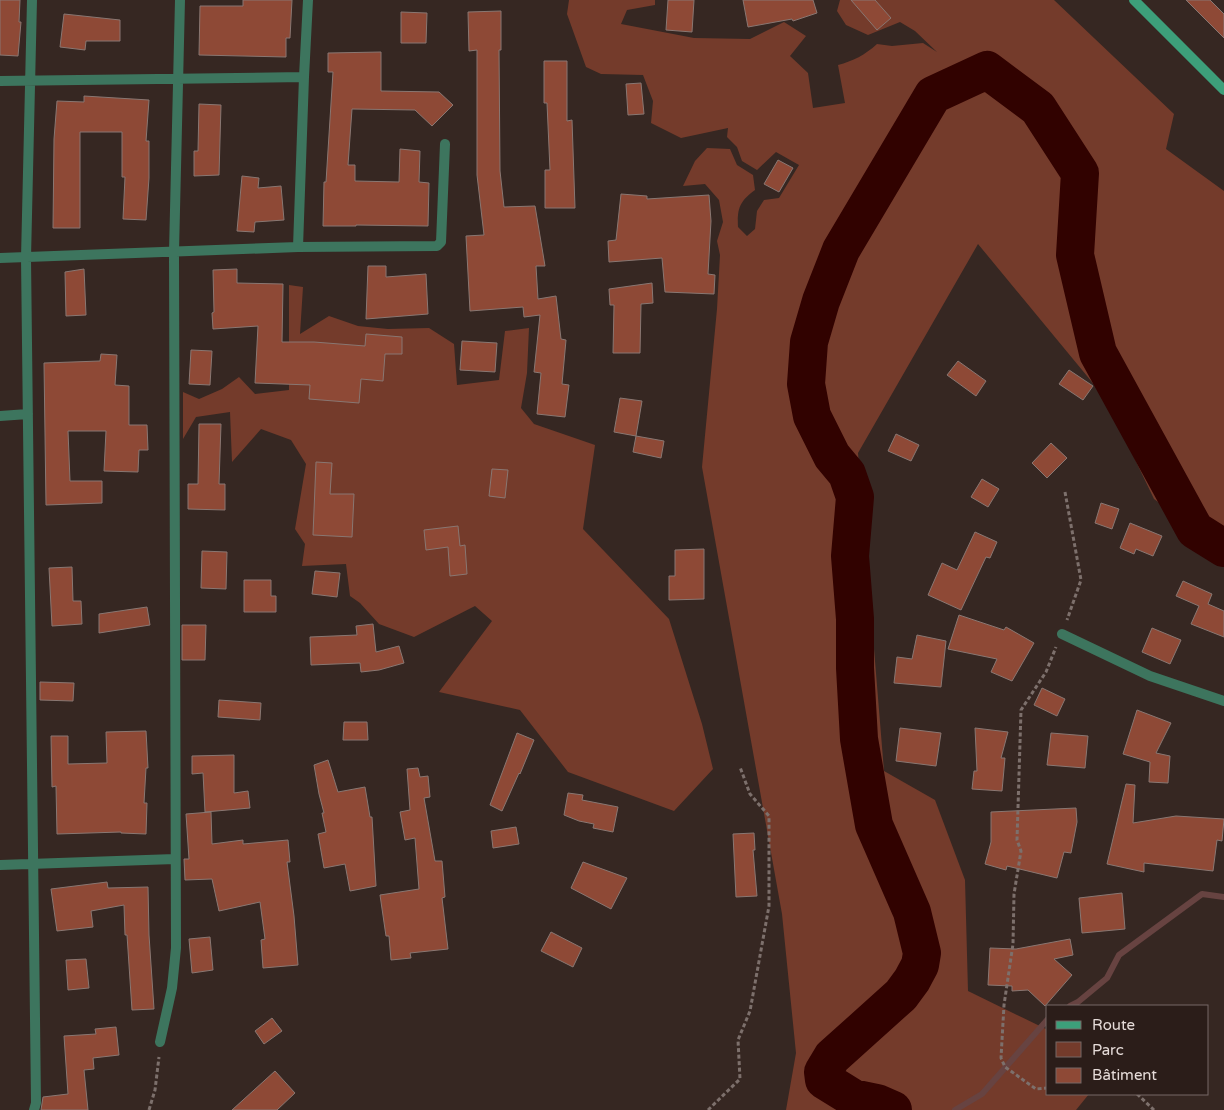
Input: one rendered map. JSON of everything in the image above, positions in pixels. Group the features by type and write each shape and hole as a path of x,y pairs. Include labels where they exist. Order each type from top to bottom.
{"street":[{"path":"32,0 26,258 32,864 36,1026 34,1110"},
{"path":"160,1042 172,988 176,948 174,252 180,0"},
{"path":"298,247 308,0"},
{"path":"1134,0 1224,90"},
{"path":"0,81 304,77"},
{"path":"0,258 298,247 437,246 441,242 445,144"},
{"path":"0,416 28,414"},
{"path":"1062,634 1150,676 1224,701"},
{"path":"0,865 176,859"}],"path":[{"path":"1046,1088 1036,1089 1005,1067 1001,1058 1004,1004 1013,944 1014,894 1021,851 1017,840 1021,710 1046,672 1081,580 1065,492"},
{"path":"708,1110 740,1079 738,1040 750,1011 769,906 769,816 750,794 740,767"},
{"path":"149,1110 155,1090 160,1042"},
{"path":"1138,1095 1154,1110"}],"green space":[{"path":"569,0 655,0 655,5 627,10 621,24 694,38 750,39 784,22 806,36 790,56 808,73 813,108 845,103 838,65 859,57 877,44 892,46 923,43 937,52 915,31 900,22 868,35 846,25 837,11 840,0 1054,0 1174,114 1166,149 1224,191 1224,549 1154,499 1106,399 978,244 858,453 884,771 935,800 965,880 968,991 1046,1029 1046,1095 1088,1095 1076,1110 786,1110 796,1053 782,914 702,467 717,309 720,255 717,241 723,222 719,200 705,184 683,186 695,161 707,148 730,149 737,165 753,175 755,190 740,206 738,215 738,227 747,236 755,229 757,211 764,200 779,198 799,165 776,152 757,170 742,161 737,147 727,137 728,128 681,138 651,123 653,101 643,75 601,74 586,67 567,14"},
{"path":"289,285 303,287 300,334 329,316 358,326 388,329 429,328 454,344 457,385 499,380 505,331 529,328 527,373 521,408 534,424 595,445 583,529 669,619 702,724 713,769 674,811 568,772 520,710 439,692 492,621 475,606 414,637 379,624 360,603 350,596 346,564 302,566 305,544 295,529 306,464 291,440 261,429 232,462 230,412 196,417 183,439 183,392 199,399 222,389 239,377 255,394 289,390"}],"building":[{"path":"0,0 20,0 19,22 21,22 18,56 0,55"},
{"path":"243,0 292,0 290,38 286,38 286,57 199,55 200,6 243,6"},
{"path":"668,0 694,0 692,32 666,30"},
{"path":"743,0 813,0 817,13 793,21 792,19 748,27"},
{"path":"851,0 875,0 891,18 877,30"},
{"path":"1186,0 1210,0 1224,14 1224,38"},
{"path":"501,11 501,50 499,50 500,171 504,207 535,206 545,266 536,266 538,299 556,296 561,339 566,340 562,384 569,385 565,417 537,414 541,373 534,372 540,315 524,317 523,307 470,311 466,236 484,235 477,175 477,50 469,51 468,12"},
{"path":"401,12 427,13 426,43 401,43"},
{"path":"64,14 120,20 120,41 86,41 85,50 60,47"},
{"path":"381,52 381,91 439,92 453,105 432,126 415,110 352,109 348,165 355,165 355,181 399,182 400,149 420,151 419,182 429,183 428,226 323,226 324,182 326,182 333,72 328,72 328,53"},
{"path":"544,61 567,61 567,121 572,120 575,208 545,208 545,170 550,170 547,103 544,103"},
{"path":"641,83 644,114 628,115 626,84"},
{"path":"84,96 149,100 146,141 149,141 149,178 146,220 123,219 125,177 122,177 122,132 80,132 80,228 53,228 54,139 57,101 84,102"},
{"path":"199,104 221,105 219,175 194,176 194,151 198,151"},
{"path":"778,160 793,168 779,192 764,184"},
{"path":"242,176 259,178 258,188 281,186 284,220 255,222 254,232 237,231"},
{"path":"621,194 647,196 647,199 709,195 711,221 708,274 715,275 714,294 665,292 662,258 609,262 608,241 616,240"},
{"path":"368,266 386,266 386,277 426,274 428,314 366,319"},
{"path":"84,269 86,315 66,316 65,272"},
{"path":"237,269 237,283 283,284 282,342 314,342 365,346 366,334 402,337 402,354 385,354 383,381 361,379 359,403 309,399 310,385 255,383 258,326 213,329 213,270"},
{"path":"652,283 653,303 641,304 640,353 613,353 614,305 610,305 609,289"},
{"path":"462,341 497,343 495,372 460,370"},
{"path":"191,350 212,351 210,385 189,384"},
{"path":"101,354 117,355 115,385 129,386 129,425 147,425 148,450 139,450 138,472 104,471 106,431 68,431 70,481 102,481 102,503 46,505 44,363 100,361"},
{"path":"958,361 986,381 976,396 947,375"},
{"path":"1069,370 1093,386 1083,400 1059,384"},
{"path":"620,398 642,401 636,436 614,432"},
{"path":"199,424 221,424 219,484 225,484 225,510 188,509 188,484 198,484"},
{"path":"896,434 919,445 911,461 888,451"},
{"path":"636,436 664,441 661,458 633,452"},
{"path":"1051,443 1067,458 1047,478 1032,463"},
{"path":"316,462 332,463 330,494 354,494 352,537 313,535"},
{"path":"492,469 508,470 505,498 489,496"},
{"path":"982,479 999,489 988,507 971,497"},
{"path":"1101,503 1119,509 1112,529 1095,523"},
{"path":"1130,523 1162,536 1153,556 1136,549 1134,554 1120,548"},
{"path":"458,526 460,546 465,545 467,574 450,576 448,547 426,550 424,530"},
{"path":"975,532 997,542 990,558 986,557 961,610 928,595 942,563 957,570"},
{"path":"704,549 704,599 669,600 669,576 675,576 675,550"},
{"path":"202,551 227,552 226,589 201,588"},
{"path":"72,567 73,601 81,601 82,624 52,626 49,568"},
{"path":"315,571 340,573 337,597 312,594"},
{"path":"244,580 271,580 271,596 276,596 276,612 244,612"},
{"path":"1183,581 1212,594 1208,604 1224,611 1224,637 1191,624 1199,606 1176,596"},
{"path":"147,607 150,625 99,633 99,614"},
{"path":"959,615 1004,630 1006,627 1034,643 1012,681 991,672 997,659 948,649"},
{"path":"373,624 376,652 399,646 404,663 379,670 361,672 360,663 311,665 310,637 357,635 356,626"},
{"path":"182,625 206,625 205,660 182,660"},
{"path":"1152,628 1181,640 1170,664 1142,652"},
{"path":"917,635 946,641 941,687 894,683 897,657 912,659"},
{"path":"40,682 74,683 73,701 40,700"},
{"path":"1042,688 1065,699 1057,716 1034,705"},
{"path":"219,700 261,703 260,720 218,717"},
{"path":"1137,710 1171,723 1156,753 1170,756 1168,783 1149,782 1150,762 1123,754"},
{"path":"344,722 367,722 368,740 343,740"},
{"path":"900,728 941,733 936,766 896,761"},
{"path":"975,728 1008,732 1001,758 1005,758 1002,791 972,789 974,771 977,771"},
{"path":"146,731 148,768 146,768 144,803 147,803 146,834 121,832 57,834 56,786 52,787 51,736 68,736 68,764 107,763 106,732"},
{"path":"517,733 534,740 502,811 490,805"},
{"path":"1051,733 1088,736 1085,768 1047,765"},
{"path":"234,755 234,793 248,791 250,808 205,812 203,773 192,774 192,756"},
{"path":"328,760 338,792 365,787 370,817 372,817 376,886 350,891 345,864 324,868 318,834 326,832 314,765"},
{"path":"418,768 420,777 428,776 430,797 424,798 435,861 442,861 445,897 442,898 448,949 410,953 411,958 391,960 389,936 386,936 380,895 419,889 415,838 405,840 400,812 410,810 407,769"},
{"path":"1126,784 1135,785 1133,823 1176,816 1224,819 1222,841 1217,840 1213,871 1144,863 1144,872 1107,864"},
{"path":"568,793 583,795 582,800 618,807 613,832 593,828 594,824 564,815"},
{"path":"1076,808 1077,822 1071,853 1064,852 1057,878 1007,866 1006,870 985,864 991,842 991,812"},
{"path":"211,812 212,844 243,840 243,844 288,840 290,862 287,862 298,965 263,968 261,940 265,939 260,902 219,911 212,879 185,880 184,859 189,859 186,814"},
{"path":"516,827 519,844 493,848 491,831"},
{"path":"754,833 755,850 753,850 757,896 736,897 733,834"},
{"path":"583,862 627,878 611,909 571,888"},
{"path":"107,882 108,888 148,887 154,1009 132,1010 124,905 91,911 93,927 57,931 51,889"},
{"path":"1122,893 1125,929 1082,933 1079,898"},
{"path":"551,932 582,948 573,967 541,951"},
{"path":"210,937 213,970 192,973 189,939"},
{"path":"1070,939 1073,955 1054,959 1072,975 1045,1006 1028,990 1012,991 1012,986 988,985 990,948 1016,949"},
{"path":"86,959 89,988 68,990 66,960"},
{"path":"272,1018 282,1031 264,1044 255,1031"},
{"path":"116,1027 119,1055 93,1058 94,1069 84,1070 88,1110 41,1110 43,1097 68,1094 64,1036 96,1034 95,1029"},
{"path":"275,1071 295,1093 277,1110 232,1110"}],"waterway":[{"path":"893,1110 877,1103 853,1098 824,1080 823,1072 832,1057 901,995 920,965 922,953 912,912 874,825 859,739 855,668 855,619 850,556 855,497 847,474 832,456 812,416 806,384 809,342 821,301 841,250 933,95 987,70 1038,108 1080,173 1075,255 1098,353 1195,530 1224,548"},
{"path":"1072,1005 1107,978 1119,955 1202,894 1224,897"},
{"path":"955,1110 982,1094 1046,1021"}]}
